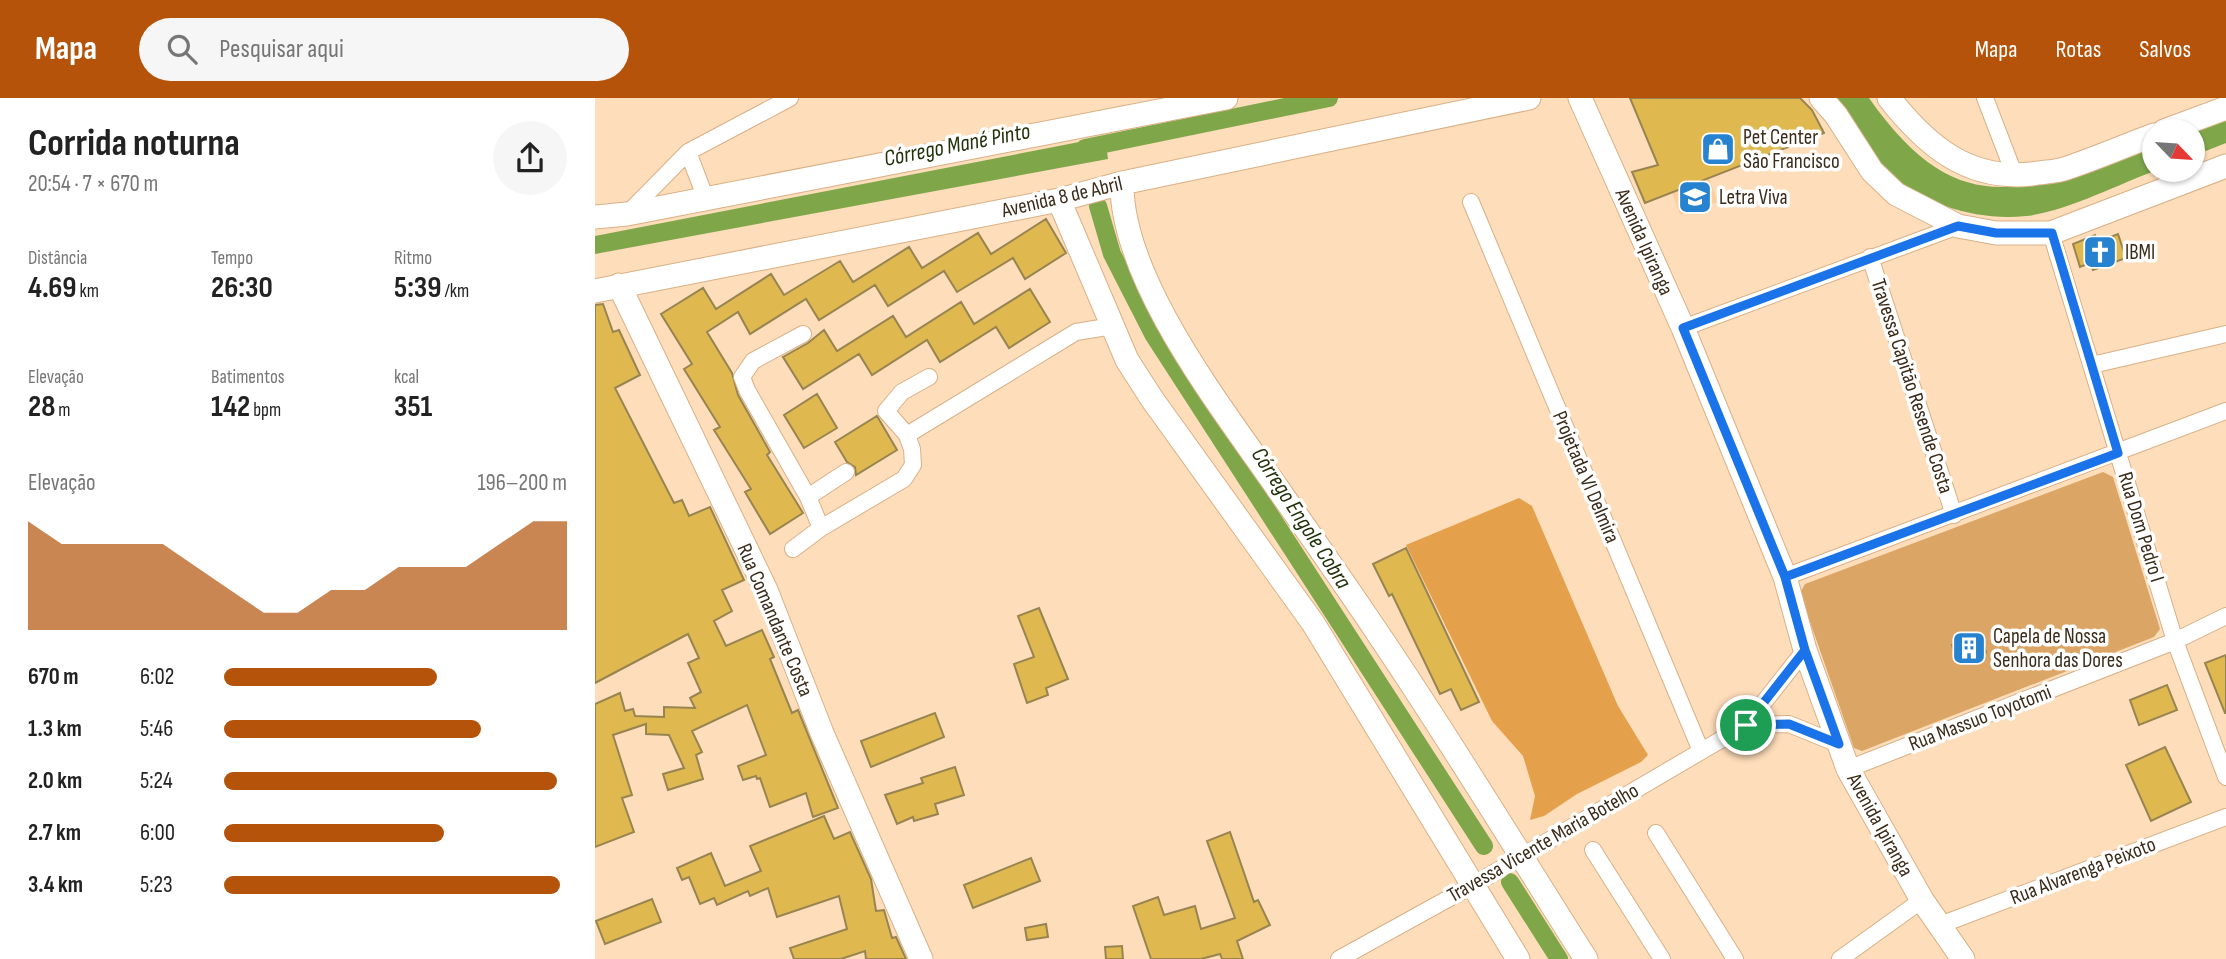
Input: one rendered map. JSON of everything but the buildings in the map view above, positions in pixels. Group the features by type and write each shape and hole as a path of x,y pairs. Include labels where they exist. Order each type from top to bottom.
{"street":[{"path":"627,214 688,152 790,98"},
{"path":"595,217 627,214 1226,98"},
{"name":"Avenida 8 de Abril","path":"595,291 1059,200 1122,183 1528,98"},
{"name":"Avenida Ipiranga","path":"1580,98 1683,328 1785,577 1805,650 1848,769 1922,900 1963,959"},
{"path":"1821,98 1836,115 1872,172 1888,187 1928,213 1958,226 1996,233 2052,233 2226,166"},
{"path":"1889,98 1911,126 1943,153 1978,171 2015,176 2062,170 2142,140"},
{"path":"1985,98 2015,176"},
{"path":"2196,119 2226,108"},
{"path":"688,152 706,199"},
{"path":"1122,183 1122,202 1128,226 1149,286 1195,369 1381,637 1586,959"},
{"path":"1059,200 1127,360 1152,399 1313,623 1518,959"},
{"name":"Projetada VI Delmira","path":"1471,202 1701,751"},
{"path":"1683,328 1958,226"},
{"name":"Rua Dom Pedro I","path":"2052,233 2175,641 2226,777"},
{"name":"Travessa Capitão Resende Costa","path":"1870,257 1954,515"},
{"name":"Rua Comandante Costa","path":"619,285 766,590 822,733 921,959"},
{"path":"907,435 1076,332 1113,326"},
{"path":"803,334 753,361 742,377 808,497 821,528"},
{"path":"2092,365 2226,334"},
{"path":"793,549 821,528 904,479 913,465 907,435 886,411 902,392 929,377"},
{"path":"1785,577 2226,411"},
{"path":"808,497 846,472"},
{"name":"Rua Massuo Toyotomi","path":"1848,769 2175,641 2226,616"},
{"name":"Travessa Vicente Maria Botelho","path":"1339,959 1473,885 1746,725 1805,650"},
{"name":"Travessa Vicente Maria Botelho","path":"1746,725 1789,724 1839,744"},
{"name":"Rua Alvarenga Peixoto","path":"1940,925 2226,817"},
{"path":"1655,833 1735,959"},
{"path":"1593,850 1662,959"},
{"path":"1840,959 1922,900"}],"shaded area":[{"path":"1831,98 1869,98 1902,139 1934,166 1966,182 1998,187 2032,184 2069,174 2142,147 2142,176 2058,209 2026,216 1990,216 1954,209 1920,195 1891,174 1866,147"},
{"path":"2226,116 2226,143 2205,151 2205,126"},
{"name":"Córrego Mané Pinto","path":"1105,137 1108,159 595,254 595,236"},
{"name":"Letra Viva","path":"1709,178 1718,202 1680,215 1672,192"},
{"path":"2103,472 2113,477 2160,629 2154,637 1862,751 1854,748 1800,593 1805,584"},
{"path":"1519,498 1532,506 1618,706 1648,755 1641,762 1577,794 1544,816 1530,820 1535,796 1523,756 1492,721 1406,545"}],"waterway":[{"name":"Córrego Mané Pinto","path":"1085,148 1329,98"},
{"name":"Córrego Engole Cobra","path":"1098,206 1112,254 1153,334 1484,846"},
{"name":"Córrego Engole Cobra","path":"1510,882 1559,959"}],"place":[{"name":"Pet Center São Francisco","path":"1718,149"},
{"name":"Letra Viva","path":"1695,197"},
{"name":"IBMI","path":"2100,252"},
{"name":"Capela de Nossa Senhora das Dores","path":"1969,648"}],"route":[{"path":"1746,725 1789,724 1839,744 1805,650 1785,577 1683,328 1958,226 1996,233 2052,233 2118,453 1785,577 1805,650 1746,725"}]}
